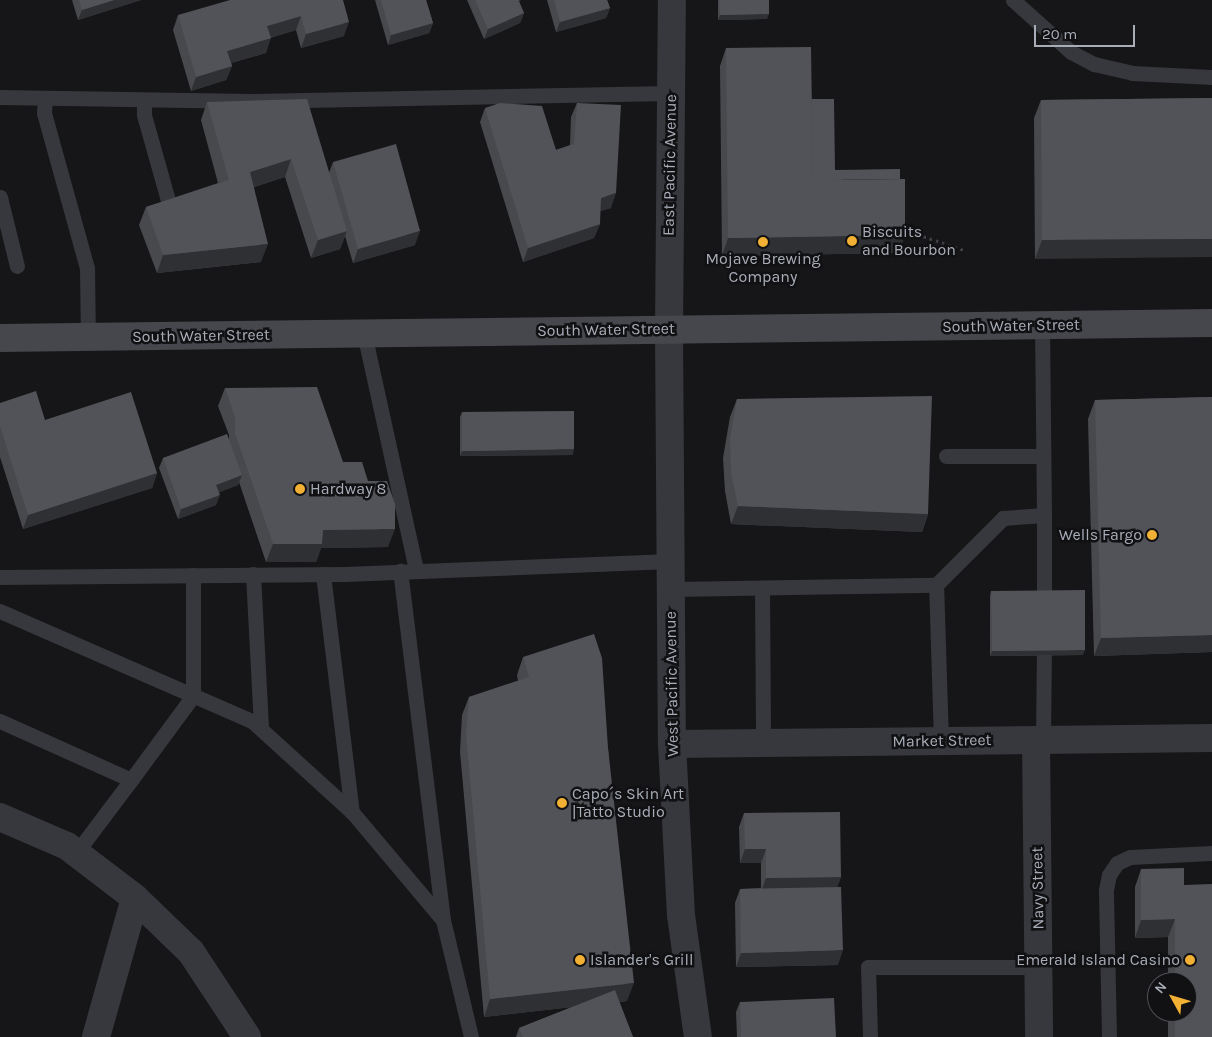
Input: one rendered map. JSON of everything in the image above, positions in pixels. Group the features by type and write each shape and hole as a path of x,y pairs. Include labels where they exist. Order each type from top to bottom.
{"main road":[{"name":"South Water Street","path":"0,338 1212,323"}],"street":[{"name":"East Pacific Avenue","path":"669,330 672,0"},
{"name":"West Pacific Avenue","path":"669,330 672,744 681,916 698,1037"},
{"name":"Market Street","path":"672,744 1212,738"},
{"name":"Navy Street","path":"1039,1037 1040,740"},
{"path":"0,817 76,853 135,898 191,952 247,1037"},
{"path":"96,1037 135,898"}],"lane":[{"path":"1013,0 1072,52 1094,64 1132,73 1212,77"},
{"path":"0,97 251,101 671,93"},
{"path":"45,98 44,113 87,268 88,337"},
{"path":"144,100 144,115 169,204"},
{"path":"249,120 251,101"},
{"path":"0,196 17,266"},
{"path":"1040,740 1044,515 1042,325"},
{"path":"364,333 416,570"},
{"path":"946,456 1043,456"},
{"path":"671,589 936,584 1003,518 1044,515"},
{"path":"0,577 323,574 671,561"},
{"path":"400,572 443,920 470,1037"},
{"path":"253,574 261,729"},
{"path":"323,574 352,812"},
{"path":"76,853 193,696 192,575"},
{"path":"936,584 940,741"},
{"path":"762,588 763,742"},
{"path":"0,611 252,721 352,812 443,920"},
{"path":"0,721 131,780"},
{"path":"1108,1037 1106,890 1109,875 1117,862 1130,857 1212,853"},
{"path":"870,1037 868,968 1039,966"}],"path":[{"path":"905,230 967,251"}],"building":[{"path":"79,0 114,0 82,10"},
{"path":"230,0 343,0 349,22 306,34 301,16 267,26 271,38 227,51 232,66 196,77 178,15"},
{"path":"381,0 426,0 433,23 391,35"},
{"path":"475,0 518,0 524,13 488,29"},
{"path":"554,0 607,0 610,8 560,22"},
{"path":"719,0 769,0 769,14 720,15"},
{"path":"811,47 813,180 905,179 905,235 728,238 726,48"},
{"path":"1212,98 1212,239 1042,240 1041,100"},
{"path":"307,99 347,231 318,240 291,159 250,172 268,244 163,255 146,207 229,180 207,102"},
{"path":"812,99 834,99 835,170 900,169 900,179 813,180"},
{"path":"500,103 542,106 556,150 574,144 577,103 621,105 616,193 601,198 600,224 528,248 485,108"},
{"path":"396,144 420,231 358,249 333,162"},
{"name":"Hardway 8","path":"317,387 343,462 362,462 368,481 387,481 395,504 395,529 323,530 322,544 273,544 235,433 235,417 225,388"},
{"path":"36,391 45,420 131,392 157,473 28,515 0,426 0,403"},
{"path":"932,396 928,514 738,506 731,473 730,439 737,399"},
{"name":"Wells Fargo","path":"1212,397 1212,635 1101,638 1095,400"},
{"path":"574,411 574,449 462,451 462,412"},
{"path":"227,434 242,475 216,485 220,495 181,509 163,458"},
{"path":"1085,590 1085,650 992,651 991,591"},
{"path":"594,634 602,658 608,748 634,983 490,999 466,734 469,697 529,677 523,657"},
{"path":"840,812 841,877 766,878 766,849 745,849 744,813"},
{"name":"Emerald Island Casino","path":"1184,868 1184,885 1212,884 1212,1037 1175,1037 1175,1022 1197,1022 1197,972 1175,972 1175,919 1141,920 1141,869"},
{"path":"841,887 843,950 741,953 740,889"},
{"path":"615,990 633,1037 523,1037 519,1028"},
{"path":"834,998 836,1037 741,1037 740,1002"}],"place":[{"name":"Biscuits and Bourbon","path":"852,241"},
{"name":"Mojave Brewing Company","path":"763,242"},
{"name":"Hardway 8","path":"300,489"},
{"name":"Wells Fargo","path":"1152,535"},
{"name":"Capo´s Skin Art |Tatto Studio","path":"562,803"},
{"name":"Islander's Grill","path":"580,960"},
{"name":"Emerald Island Casino","path":"1190,960"}]}
